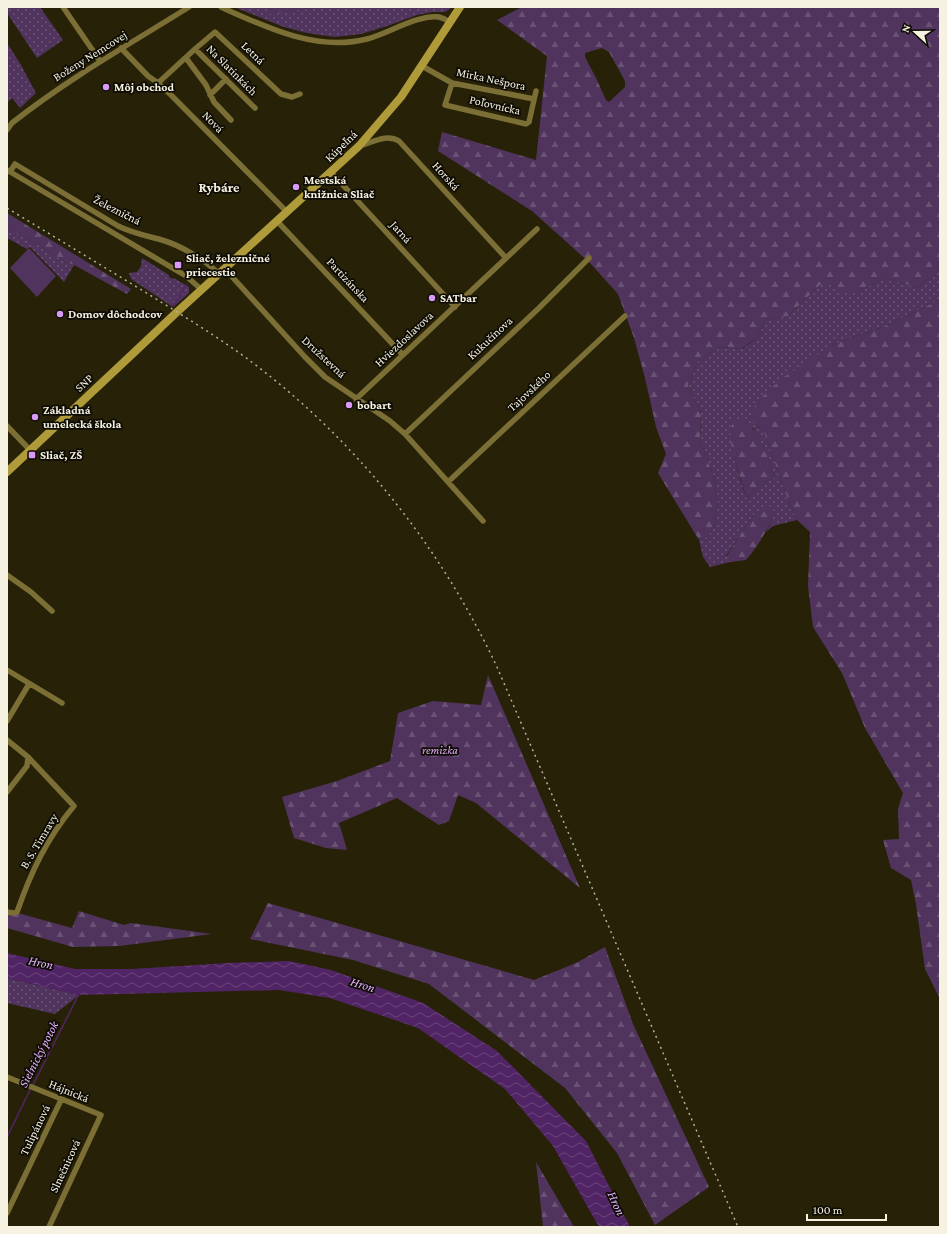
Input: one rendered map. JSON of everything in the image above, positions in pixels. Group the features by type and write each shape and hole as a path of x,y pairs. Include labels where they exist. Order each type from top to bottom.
{"street":[{"path":"63,7 100,61"},
{"name":"Boženy Nemcovej","path":"7,130 12,123 44,98 100,61 189,7"},
{"path":"221,7 278,31 324,42 336,43 356,42 368,39 411,22 432,17 439,17 450,22"},
{"name":"Kúpeľná","path":"177,312 359,146 397,102 460,7"},
{"name":"Letná","path":"195,49 215,32 281,94 292,97 300,94"},
{"name":"Nová","path":"121,48 287,212"},
{"name":"Na Slatinkách","path":"158,83 195,49 255,108"},
{"path":"186,58 206,85 214,102 231,120"},
{"name":"Mirka Nešpora","path":"422,66 452,83 534,99"},
{"path":"210,95 226,80"},
{"name":"Poľovnícka","path":"452,83 445,105 526,124 529,122 536,91"},
{"name":"Horská","path":"359,146 388,137 399,141 506,258"},
{"name":"Železničná","path":"202,290 186,276 9,171 15,164 124,229 172,244 222,271"},
{"name":"Jarná","path":"331,172 455,307"},
{"name":"Partizánska","path":"277,221 403,355"},
{"name":"Hviezdoslavova","path":"356,399 537,229"},
{"name":"Kukučínova","path":"405,434 589,258"},
{"name":"Družstevná","path":"222,271 332,383 390,421 405,434 483,521"},
{"name":"SNP","path":"7,472 177,312"},
{"name":"Tajovského","path":"448,482 624,316"},
{"path":"7,426 30,450"},
{"path":"7,575 31,592 52,611"},
{"path":"7,670 62,703"},
{"path":"7,721 29,684"},
{"path":"7,740 28,757 27,766 7,792"},
{"name":"B. S. Timravy","path":"7,912 14,914 17,912 32,871 40,856 52,836 74,806 28,757"},
{"name":"Hájnická","path":"7,1077 101,1115"},
{"name":"Tulipánová","path":"7,1213 61,1100"},
{"name":"Slnečnicová","path":"49,1227 101,1115"}],"green space":[{"path":"7,7 40,7 63,40 37,58 7,13"},
{"path":"234,7 271,7 265,14 309,7 453,7 445,12 432,12 417,15 361,34 335,37 307,33 284,27"},
{"path":"271,7 309,7 309,8 264,15"},
{"path":"522,7 940,7 940,266 935,276 924,281 918,288 886,278 858,291 839,294 831,285 820,285 788,316 765,320 758,337 741,349 720,347 698,361 688,386 701,413 700,440 714,478 718,504 714,527 708,536 699,540 658,473 666,454 656,427 634,338 618,294 591,264 532,211 438,151 442,132 536,160 547,56 497,20","holes":["602,48 609,52 625,81 625,87 609,102 606,100 585,57 585,53"]},
{"path":"7,43 36,93 20,108 12,98 7,103"},
{"path":"7,213 131,289 127,294 74,265 65,262 39,245 23,237 7,226"},
{"path":"7,226 65,262 74,265 64,282 30,247 27,249 7,238"},
{"path":"29,248 56,276 37,297 10,268"},
{"path":"142,258 169,275 169,277 174,278 189,287 189,293 173,307 131,279 129,273 137,272 141,266"},
{"path":"940,266 940,299 888,325 832,345 750,420 764,432 788,500 797,520 773,526 766,532 775,513 756,512 726,556 731,557 730,562 710,567 703,557 699,540 708,536 714,527 718,504 714,478 700,440 701,413 688,386 698,361 720,347 742,349 758,337 765,320 788,316 820,285 831,285 858,291 886,278 918,288 924,281 935,276","holes":["731,424 753,428 763,446 775,477 759,486 747,498 735,461"]},
{"path":"940,299 940,999 925,969 916,904 911,880 891,868 883,840 899,839 898,809 903,793 865,728 842,673 813,627 808,586 810,532 797,520 788,500 764,432 750,420 756,403 781,379 832,345 888,325"},
{"path":"736,418 749,425 756,433 775,477 759,486 747,498 737,469 732,446 731,426"},
{"path":"771,506 775,513 755,549 746,560 730,562 730,557 726,557 745,527 756,512"},
{"name":"remizka","path":"488,675 580,888 476,803 458,795 449,821 439,825 397,798 339,823 347,850 326,848 294,838 282,797 337,781 390,761 398,713 433,701 481,705"},
{"path":"268,903 534,980 576,963 605,947 633,1024 709,1187 655,1225 617,1153 565,1088 429,984 353,960 250,939"},
{"path":"7,910 72,928 79,911 124,925 131,923 212,934 119,946 73,947 7,928"},
{"path":"7,978 79,995 55,1014 7,1003"},
{"path":"536,1162 574,1227 543,1227"}],"water":[{"name":"Hron","path":"7,953 75,969 132,969 289,961 331,970 423,1003 497,1051 586,1141 630,1227 599,1227 553,1146 505,1089 418,1028 330,998 279,990 79,995 7,978"}],"waterway":[{"path":"172,306 179,298 186,285"},
{"name":"Sielnický potok","path":"33,1085 79,994"},
{"name":"Sielnický potok","path":"7,1137 31,1088"}],"railway":[{"path":"7,208 145,292 223,342 249,360 288,391 325,425 359,460 392,498 422,538 449,579 474,622 497,667 738,1227"}],"place":[{"name":"Môj obchod","path":"106,87"},
{"name":"Mestská knižnica Sliač","path":"296,187"},
{"name":"Sliač, železničné priecestie","path":"178,265"},
{"name":"SATbar","path":"432,298"},
{"name":"Domov dôchodcov","path":"60,314"},
{"name":"bobart","path":"349,405"},
{"name":"Základná umelecká škola","path":"35,417"},
{"name":"Sliač, ZŠ","path":"32,455"}],"district":[{"name":"Rybáre","path":"219,187"}]}
